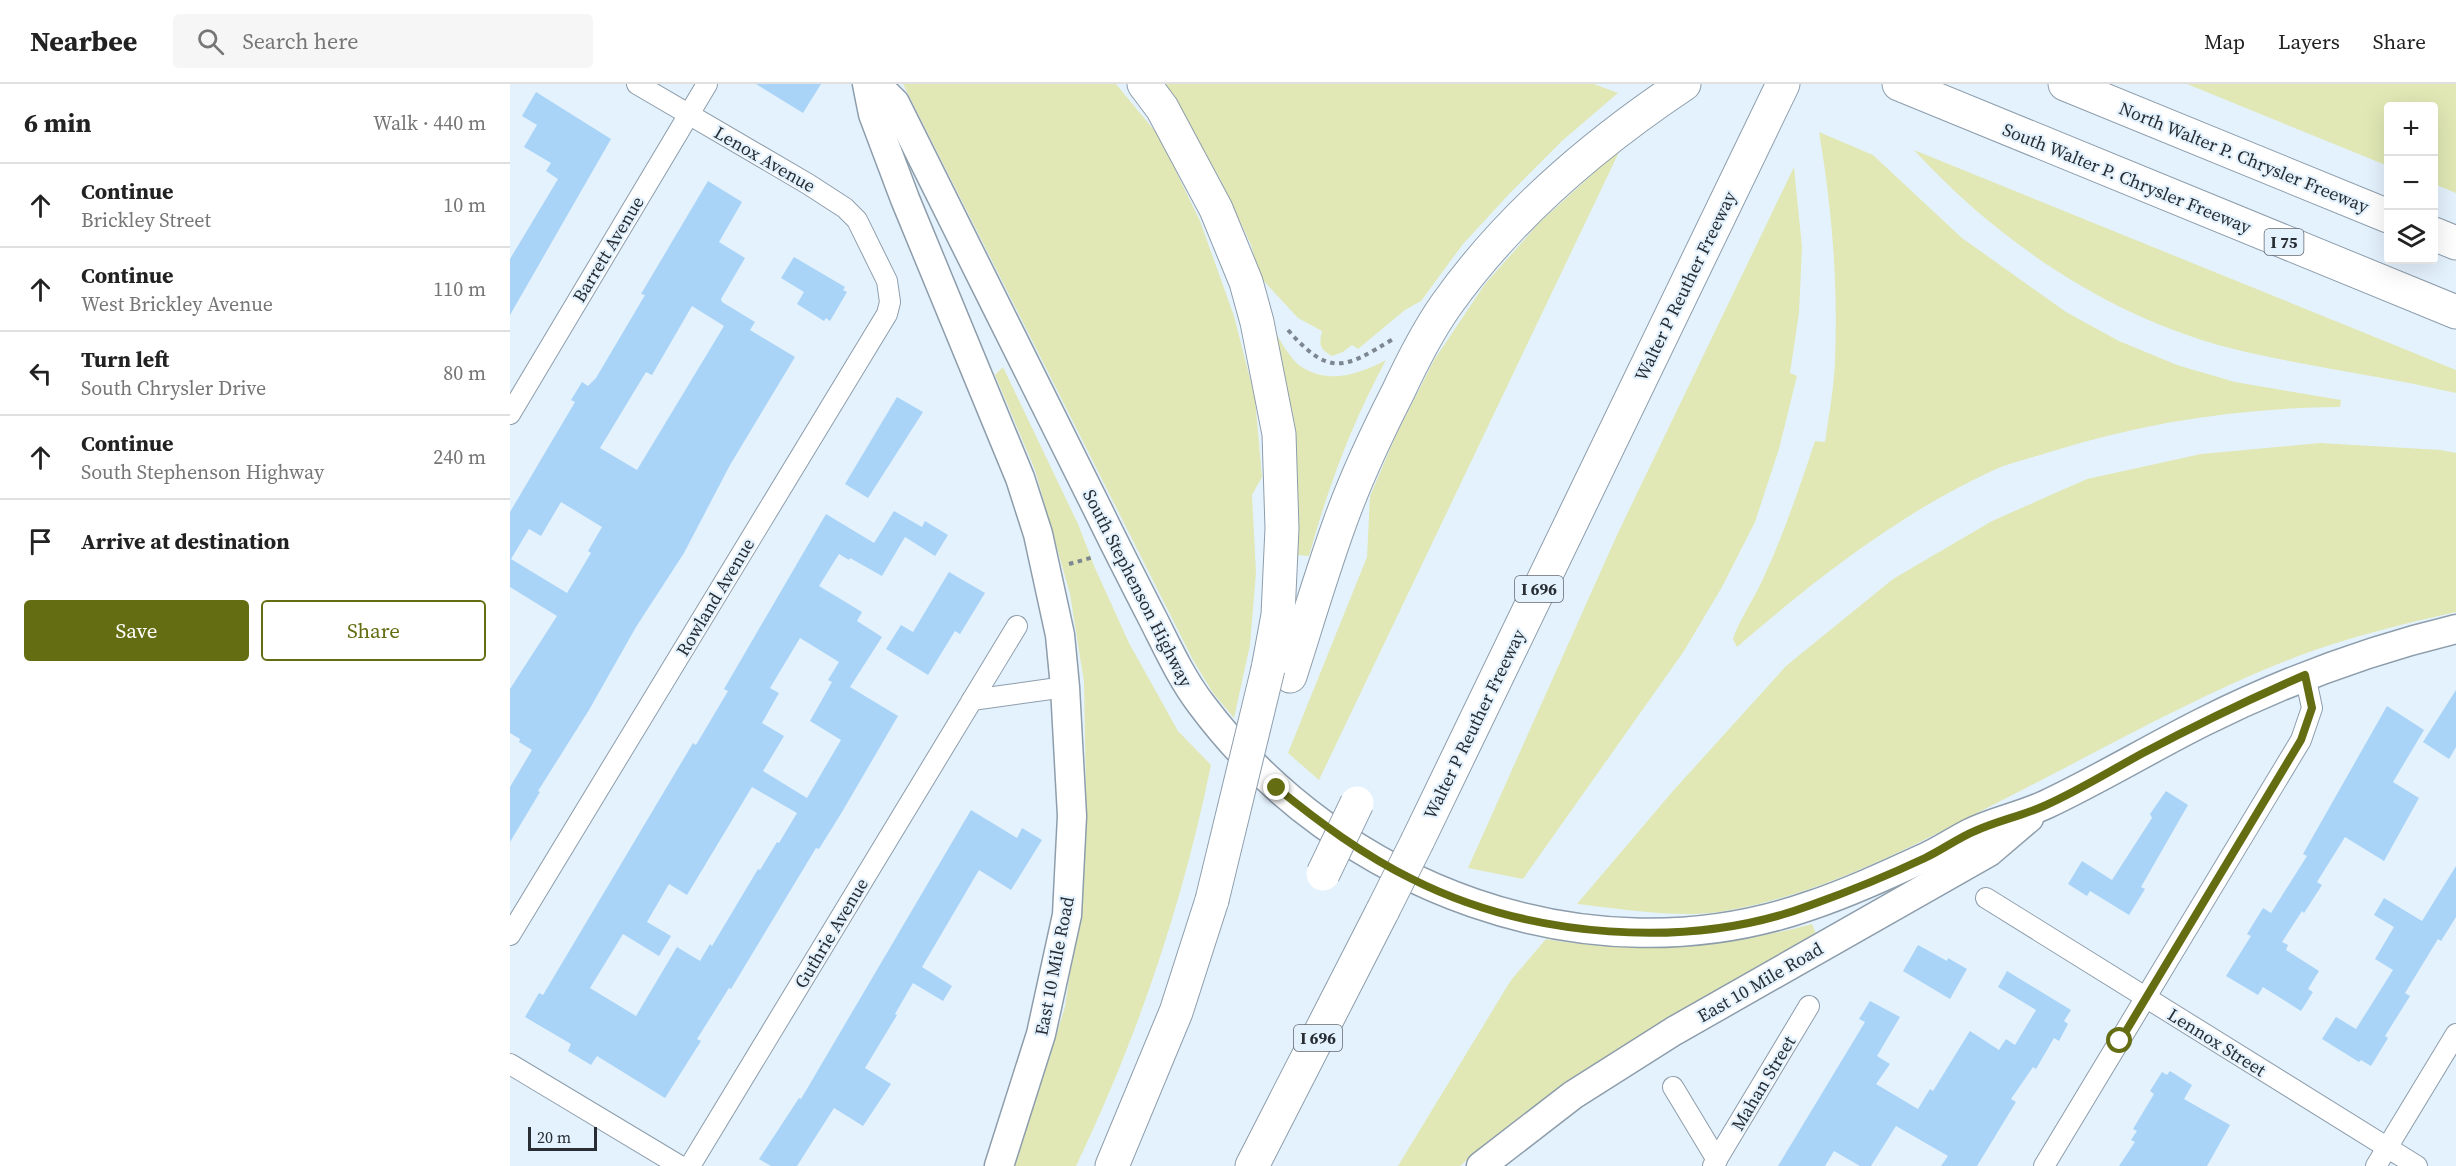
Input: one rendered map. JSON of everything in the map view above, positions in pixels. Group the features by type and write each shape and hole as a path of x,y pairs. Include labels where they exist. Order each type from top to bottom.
{"highway":[{"path":"1144,84 1162,108 1216,209 1246,282 1257,322 1279,434 1282,528 1278,615 1279,672"},
{"path":"1113,1166 1176,1012 1212,900 1279,672 1378,432 1418,351 1446,306 1476,266 1541,196 1605,139 1684,84"},
{"name":"Walter P Reuther Freeway","path":"1252,1166 1418,840 1783,84"},
{"name":"South Walter P. Chrysler Freeway","path":"1899,84 2456,312"},
{"name":"North Walter P. Chrysler Freeway","path":"2065,84 2384,214"},
{"path":"2438,236 2456,243"},
{"path":"1323,874 1357,803"}],"main road":[{"path":"867,84 873,114 897,178 1020,478 1038,534 1054,602 1065,687"},
{"name":"South Stephenson Highway","path":"876,84 895,103 1094,503 1190,690 1223,732 1277,788 1336,834 1411,879 1452,896 1496,910 1557,925 1607,932 1658,934 1758,921 1810,906 1926,857 1974,831 2044,806"},
{"path":"2044,806 2206,720 2305,675 2378,650 2456,628"},
{"name":"East 10 Mile Road","path":"999,1166 1041,1034 1067,915 1072,816 1065,687"},
{"name":"East 10 Mile Road","path":"1480,1166 1573,1095 1674,1031 1989,852 2044,806"}],"street":[{"name":"Lenox Avenue","path":"637,84 845,208 857,220 875,253"},
{"name":"Barrett Avenue","path":"510,414 707,84"},
{"name":"Rowland Avenue","path":"510,935 887,314 890,302 887,280 875,253"},
{"name":"Guthrie Avenue","path":"690,1166 1017,626"},
{"path":"2044,1166 2301,740 2312,708 2305,675"},
{"path":"972,700 1065,687"},
{"name":"Lennox Street","path":"1986,898 2417,1166"},
{"name":"Mahan Street","path":"1715,1163 1809,1006"},
{"path":"2376,1166 2456,1034"},
{"path":"510,1064 680,1166"},
{"name":"Mahan Street","path":"1673,1087 1715,1163"}],"path":[{"path":"1284,325 1314,357 1335,364 1358,361 1397,336"},
{"path":"1059,567 1094,557"}],"green space":[{"path":"903,84 1116,84 1159,136 1200,221 1234,316 1255,398 1262,477 1252,495 1256,573 1250,645 1234,718 1213,693 1193,660"},
{"path":"1166,84 1594,84 1618,93 1562,141 1511,192 1463,244 1421,301 1405,310 1358,349 1352,345 1332,356 1321,346 1322,331 1298,318 1260,277 1251,245 1220,179"},
{"path":"2187,84 2456,84 2456,193 2438,186 2438,102 2384,102 2384,164"},
{"path":"1819,132 1873,155 1962,238 2066,312 2119,341 2177,365 2235,382 2341,400 2340,407 2266,410 2157,425 2086,441 2001,467 1959,487 1891,527 1797,597 1737,647 1733,639 1736,631 1777,547 1815,441 1825,442 1834,370 1836,302 1831,217"},
{"path":"1621,148 1319,780 1288,753 1367,557 1370,496 1396,435 1434,360 1485,284 1539,223"},
{"path":"1914,150 2456,370 2456,393 2246,352 2199,339 2152,322 2108,301 2065,276 2024,248 1985,218"},
{"path":"1794,167 1802,247 1799,313 1790,373 1797,376 1779,449 1755,522 1722,587 1684,651 1523,879 1468,868 1617,535"},
{"path":"1271,325 1295,361 1315,373 1336,376 1357,373 1386,360 1362,408 1342,456 1309,556 1296,555 1298,495 1294,437"},
{"path":"1003,367 1078,524 1129,643 1178,731 1211,765 1187,868 1156,970 1119,1069 1076,1166 1015,1166 1065,1007 1084,875 1086,796 1084,682 1070,594 1035,470 995,375"},
{"path":"2320,443 2441,450 2456,453 2456,612 2339,642 2266,669 2161,718 1914,845 1839,878 1800,892 1760,904 1702,914 1648,912 1577,904 1672,792 1786,666 1893,579 1992,521 2087,479 2201,454"},
{"path":"1812,924 1816,934 1677,1014 1587,1070 1543,1100 1460,1166 1398,1166 1511,980 1546,939 1613,946 1680,946 1746,939"}],"building":[{"path":"756,84 821,84 803,113"},
{"path":"536,92 611,139 510,315 510,259 558,179 546,171 551,163 524,147 537,125 522,116"},
{"path":"708,181 742,202 719,242 745,258 721,299 722,302 755,322 750,330 795,357 730,465 684,553 636,627 510,842 510,787 532,750 510,733 510,689 557,616 510,587 510,512 575,402 571,400 582,382 588,386 596,378 645,295 641,294","holes":["692,306 724,326 637,470 600,448 646,372 652,375","561,502 602,527 588,551 591,553 567,593 511,559 529,529 541,536"]},
{"path":"794,257 845,287 843,290 847,292 830,321 826,318 824,321 797,304 804,292 781,278"},
{"path":"897,397 923,412 868,498 845,484"},
{"path":"894,511 922,527 925,521 948,535 935,556 905,537 882,576 839,554 819,586 862,612 857,621 882,637 850,687 898,716 819,849 816,848 731,989 729,988 697,1039 701,1041 665,1098 597,1056 591,1065 568,1051 571,1044 525,1017 539,993 543,995 693,743 696,745 728,691 724,689 826,514 874,543","holes":["800,638 839,662 828,680 832,682 810,721 841,740 807,798 763,771 784,736 762,723 779,693 770,688","752,787 797,813 779,843 777,842 760,870 758,869 712,946 710,944 700,961 677,947 636,1016 590,988 623,934 659,956 671,936 647,922 669,884 687,895"]},
{"path":"949,572 985,593 960,634 955,631 928,675 886,649 901,625 913,632"},
{"path":"2456,690 2456,747 2449,759 2423,742"},
{"path":"2387,706 2424,730 2393,782 2419,798 2384,861 2345,837 2317,882 2322,885 2282,942 2288,945 2286,950 2319,971 2308,989 2313,992 2301,1011 2263,987 2258,995 2226,976 2251,936 2247,934 2263,908 2271,913 2307,856 2303,854"},
{"path":"2166,791 2188,805 2141,887 2145,889 2129,915 2090,891 2087,896 2068,884 2082,861 2112,880 2152,818 2150,814"},
{"path":"971,810 1017,838 1022,828 1042,840 1011,890 979,870 922,967 952,986 943,1001 913,983 895,1014 897,1015 865,1068 891,1084 863,1126 834,1108 797,1166 771,1166 759,1159 799,1098 801,1099"},
{"path":"2456,866 2456,917 2441,941 2438,939 2405,993 2410,996 2385,1036 2388,1038 2371,1066 2361,1060 2359,1062 2322,1039 2336,1017 2356,1029 2393,970 2375,959 2394,927 2374,915 2384,898 2422,921"},
{"path":"1918,945 1967,969 1950,999 1903,971"},
{"path":"2007,971 2071,1010 2064,1021 2068,1024 2059,1041 2054,1038 2036,1069 2033,1067 2011,1099 2016,1102 1977,1166 1941,1166 1948,1156 1896,1126 1871,1166 1860,1166 1834,1151 1825,1166 1778,1166 1865,1022 1859,1019 1870,1001 1900,1017 1877,1056 1890,1064 1876,1084 1918,1109 1930,1089 1933,1091 1970,1031 1999,1050 2006,1039 2015,1045 2036,1010 1998,987"},
{"path":"2170,1071 2192,1085 2184,1099 2230,1125 2207,1166 2119,1166 2135,1142 2131,1140 2137,1131 2133,1129 2154,1094 2150,1091 2162,1072 2167,1075"}],"route":[{"path":"1277,788 1336,834 1411,879 1452,896 1557,925 1607,932 1658,934 1707,929 1758,921 1810,906 1926,857 1974,831 2044,806 2206,720 2305,675 2312,708 2301,740 2120,1041"}]}
